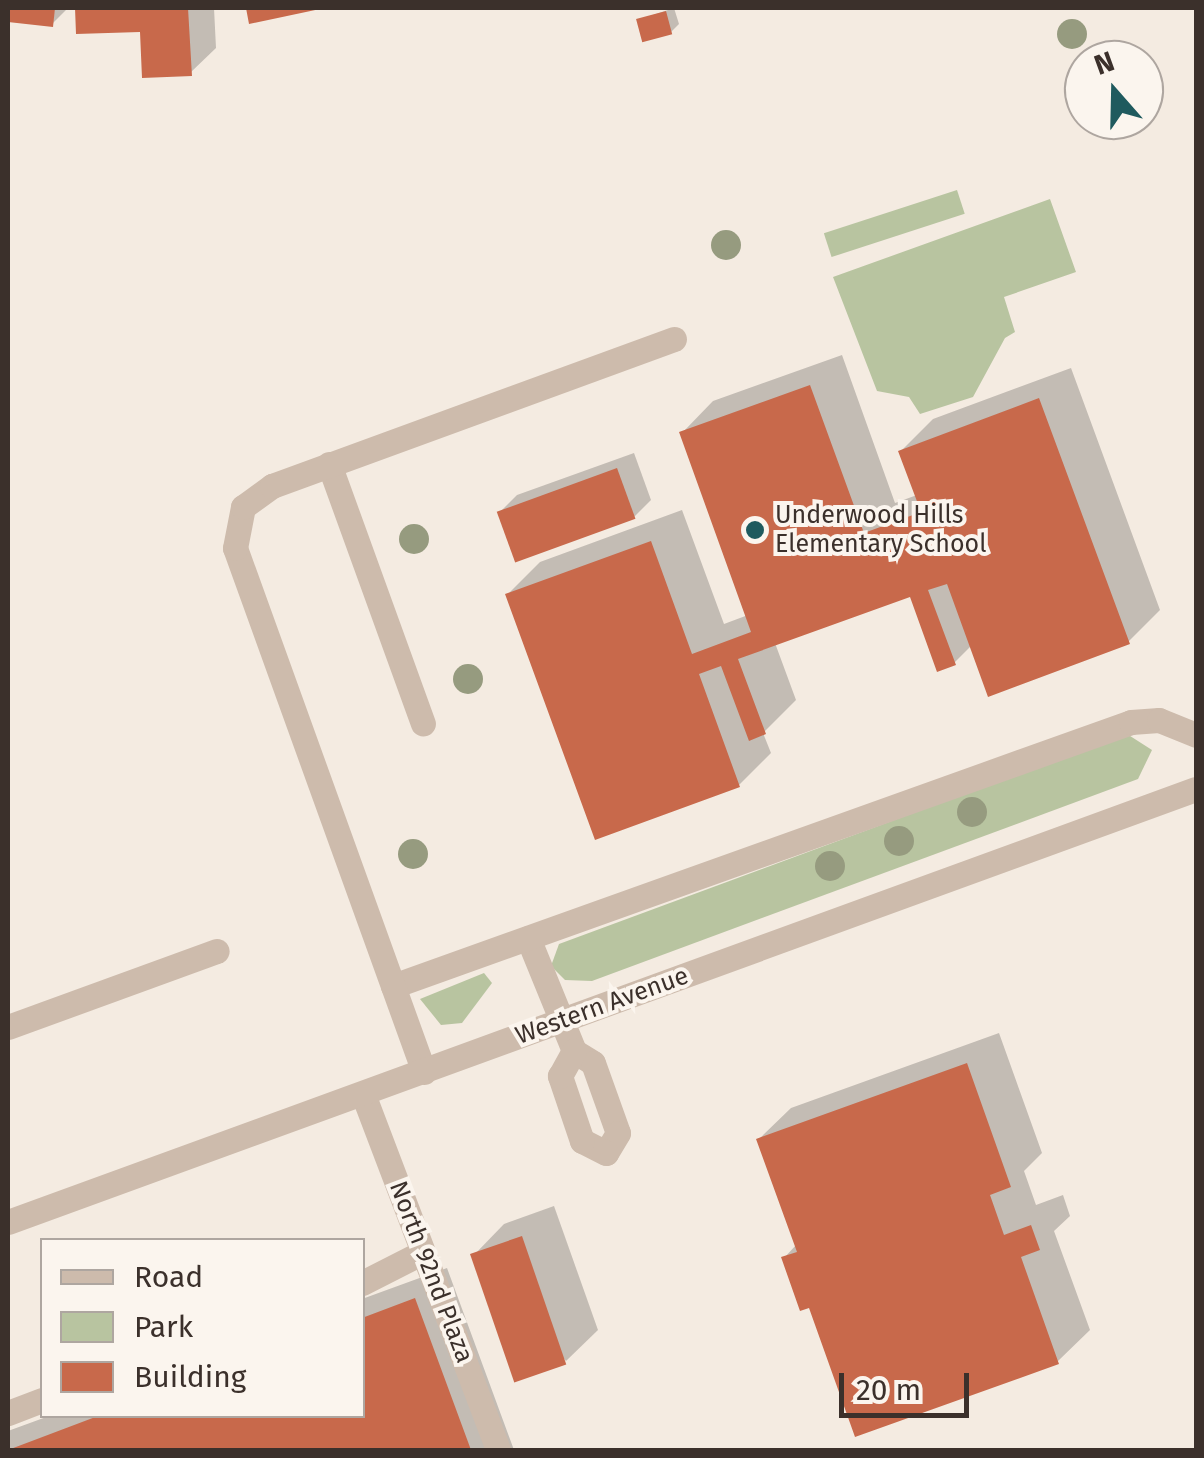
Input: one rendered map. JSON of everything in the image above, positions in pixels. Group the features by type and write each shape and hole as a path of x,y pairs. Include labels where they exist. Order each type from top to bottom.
{"street":[{"path":"424,1072 235,548 243,507 272,486 674,338"},
{"path":"330,464 423,724"},
{"path":"393,986 1130,722 1159,720 1196,734"},
{"name":"Western Avenue","path":"8,1222 1196,789"},
{"path":"528,938 574,1052"},
{"path":"8,1027 218,951"},
{"name":"North 92nd Plaza","path":"363,1094 498,1450"},
{"path":"365,1281 423,1252"},
{"path":"8,1413 40,1401"}],"green space":[{"path":"957,190 965,214 832,257 824,233"},
{"path":"1050,199 1076,272 1004,297 1015,332 1005,338 973,397 920,414 909,397 877,391 833,277"},
{"path":"1127,734 1152,750 1138,779 592,981 565,980 551,966 559,944"},
{"path":"484,973 492,983 462,1023 441,1025 420,999"}],"building":[{"path":"8,8 55,8 53,27 8,22"},
{"path":"75,8 188,8 192,76 142,78 140,32 76,34"},
{"path":"246,8 319,8 320,9 249,24"},
{"path":"666,11 672,34 642,42 636,19"},
{"path":"810,385 864,533 921,512 898,451 1039,398 1130,644 988,697 947,584 928,590 956,665 937,672 910,597 738,659 766,734 749,741 721,666 699,674 740,787 595,840 505,594 651,541 692,654 751,632 679,432"},
{"path":"617,468 635,519 515,563 497,512"},
{"path":"967,1063 1011,1187 990,1195 1004,1235 1031,1225 1040,1250 1021,1257 1059,1364 855,1437 809,1308 800,1311 781,1257 797,1252 756,1139"},
{"path":"522,1236 566,1365 514,1382 470,1254"},
{"path":"415,1298 471,1450 8,1450 93,1418 365,1418 365,1317"}],"place":[{"name":"Underwood Hills Elementary School","path":"755,530"}]}
